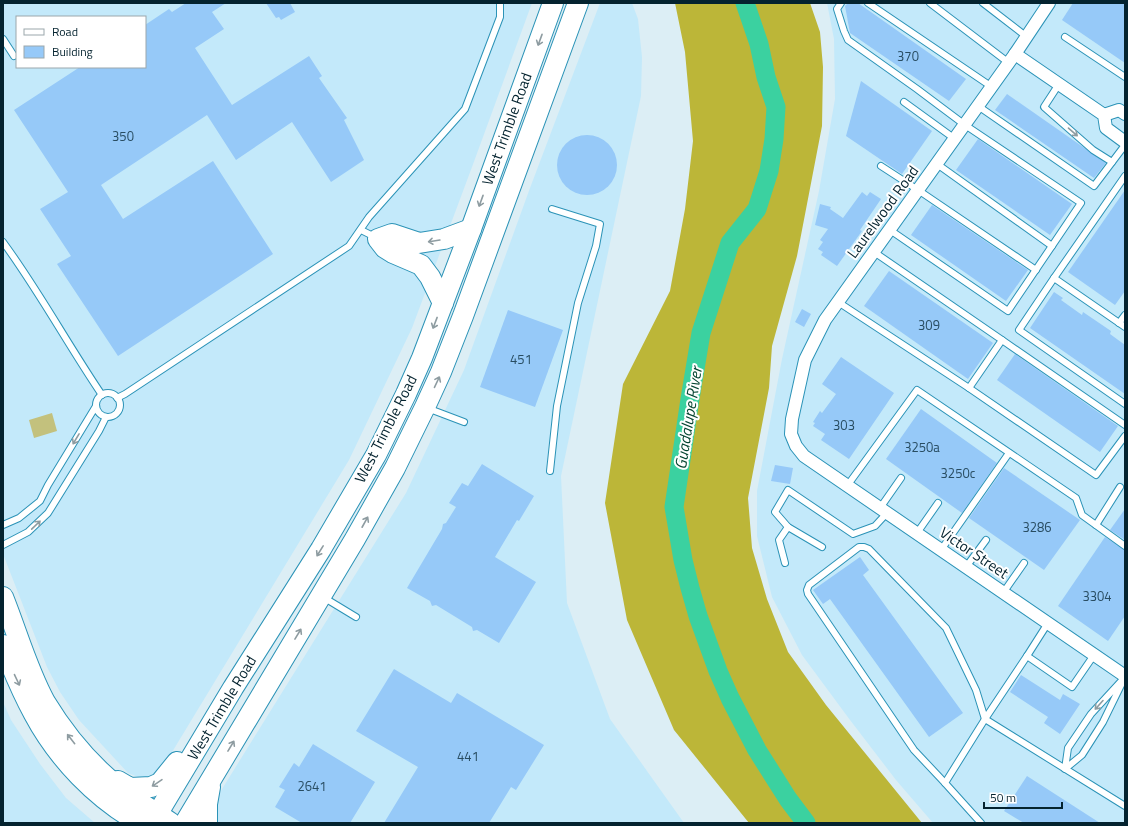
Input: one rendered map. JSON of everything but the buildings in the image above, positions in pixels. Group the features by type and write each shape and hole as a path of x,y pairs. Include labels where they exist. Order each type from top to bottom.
{"main road":[{"name":"West Trimble Road","path":"160,820 219,711 321,549 376,455 422,358 471,229 553,3"},
{"name":"West Trimble Road","path":"185,823 396,468 441,372 463,316 578,3"},
{"path":"406,249 419,243 444,239 471,229"},
{"path":"370,234 392,234 421,265 430,277 443,303"},
{"path":"3,597 30,670 45,701 60,724 77,747 97,768 160,820"},
{"path":"3,645 34,715 62,756 83,779 108,801 140,823"},
{"path":"97,768 130,788 151,787 160,783 219,711"},
{"path":"207,823 207,804 212,779"},
{"path":"108,801 115,818 119,823"}],"street":[{"name":"Laurelwood Road","path":"804,456 796,446 792,434 792,419 805,360 814,341 838,302 1012,59 1049,3"},
{"path":"1012,59 1059,84 1104,115 1106,128 1125,144"},
{"path":"1104,115 1119,110 1125,114"},
{"name":"Victor Street","path":"804,456 1125,677"}],"lane":[{"path":"117,398 132,390 370,234 370,217 465,109 500,17 500,3"},
{"path":"841,3 838,10 848,40 965,125 1081,203 1008,312 890,230"},
{"path":"868,3 992,87"},
{"path":"930,3 1012,59"},
{"path":"983,3 1027,37"},
{"path":"1065,37 1125,77"},
{"path":"3,39 14,56"},
{"path":"1059,84 1044,106 1094,150 1112,162"},
{"path":"904,102 955,138"},
{"path":"978,106 1094,186 1125,144"},
{"path":"937,164 1052,246"},
{"path":"881,166 1036,270"},
{"path":"1125,176 1019,330 1125,404"},
{"path":"550,471 557,406 578,303 596,246 600,224 552,209"},
{"path":"3,242 102,395"},
{"path":"874,252 1125,425"},
{"path":"1054,278 1125,327"},
{"path":"838,302 969,388 1096,475 1125,436"},
{"path":"1118,323 1125,315"},
{"path":"969,388 1002,340"},
{"path":"847,486 916,390 1076,498 1082,515 1125,546"},
{"path":"3,525 19,518 40,501 48,485 96,406 97,400 102,395 110,394 117,398 119,402 119,410 114,416 106,417 99,413 96,406"},
{"path":"425,407 464,422"},
{"path":"3,545 28,532 48,513 99,431 106,417"},
{"path":"941,550 1010,453"},
{"path":"822,547 788,527 775,512 788,490 853,534 875,526 901,478"},
{"path":"1096,525 1120,487"},
{"path":"917,533 938,503"},
{"path":"785,563 779,540 788,527"},
{"path":"966,567 986,540"},
{"path":"981,823 914,750 808,594 807,590 809,585 859,547 864,546 869,549 946,628 976,690 985,719 1125,806"},
{"path":"1003,593 1024,563"},
{"path":"320,596 356,617"},
{"path":"945,783 1048,623"},
{"path":"1027,656 1072,687 1094,655"},
{"path":"1065,769 1068,748 1091,714 1125,677"},
{"path":"1065,769 1082,755 1103,722 1125,677"}],"shaded area":[{"path":"3,3 532,3 412,328 349,460 160,772 143,779 128,773 79,720 60,692 47,667 3,554"},
{"path":"600,3 632,3 638,19 642,57 641,96 561,476 567,603 610,719 684,823 212,823 211,810 222,789 406,493 464,370 530,188"},
{"path":"675,3 810,3 820,32 823,67 822,126 797,256 772,346 769,388 748,498 752,548 767,599 788,652 826,705 922,823 749,823 674,730 627,620 605,503 623,384 670,291 685,209 693,141 685,52"},
{"path":"827,3 1125,3 1125,823 933,823 896,780 802,655 772,597 757,536 757,491 782,359 819,191 835,99 834,39"},
{"path":"52,413 57,431 34,438 29,420"},
{"path":"3,702 11,720 40,764 66,798 95,823 3,823"}],"waterway":[{"name":"Guadalupe River","path":"745,3 759,44 766,77 776,107 774,139 769,171 757,209 730,243 701,333 674,507 683,560 690,588 698,616 718,671 757,750 788,799 806,823"}]}
